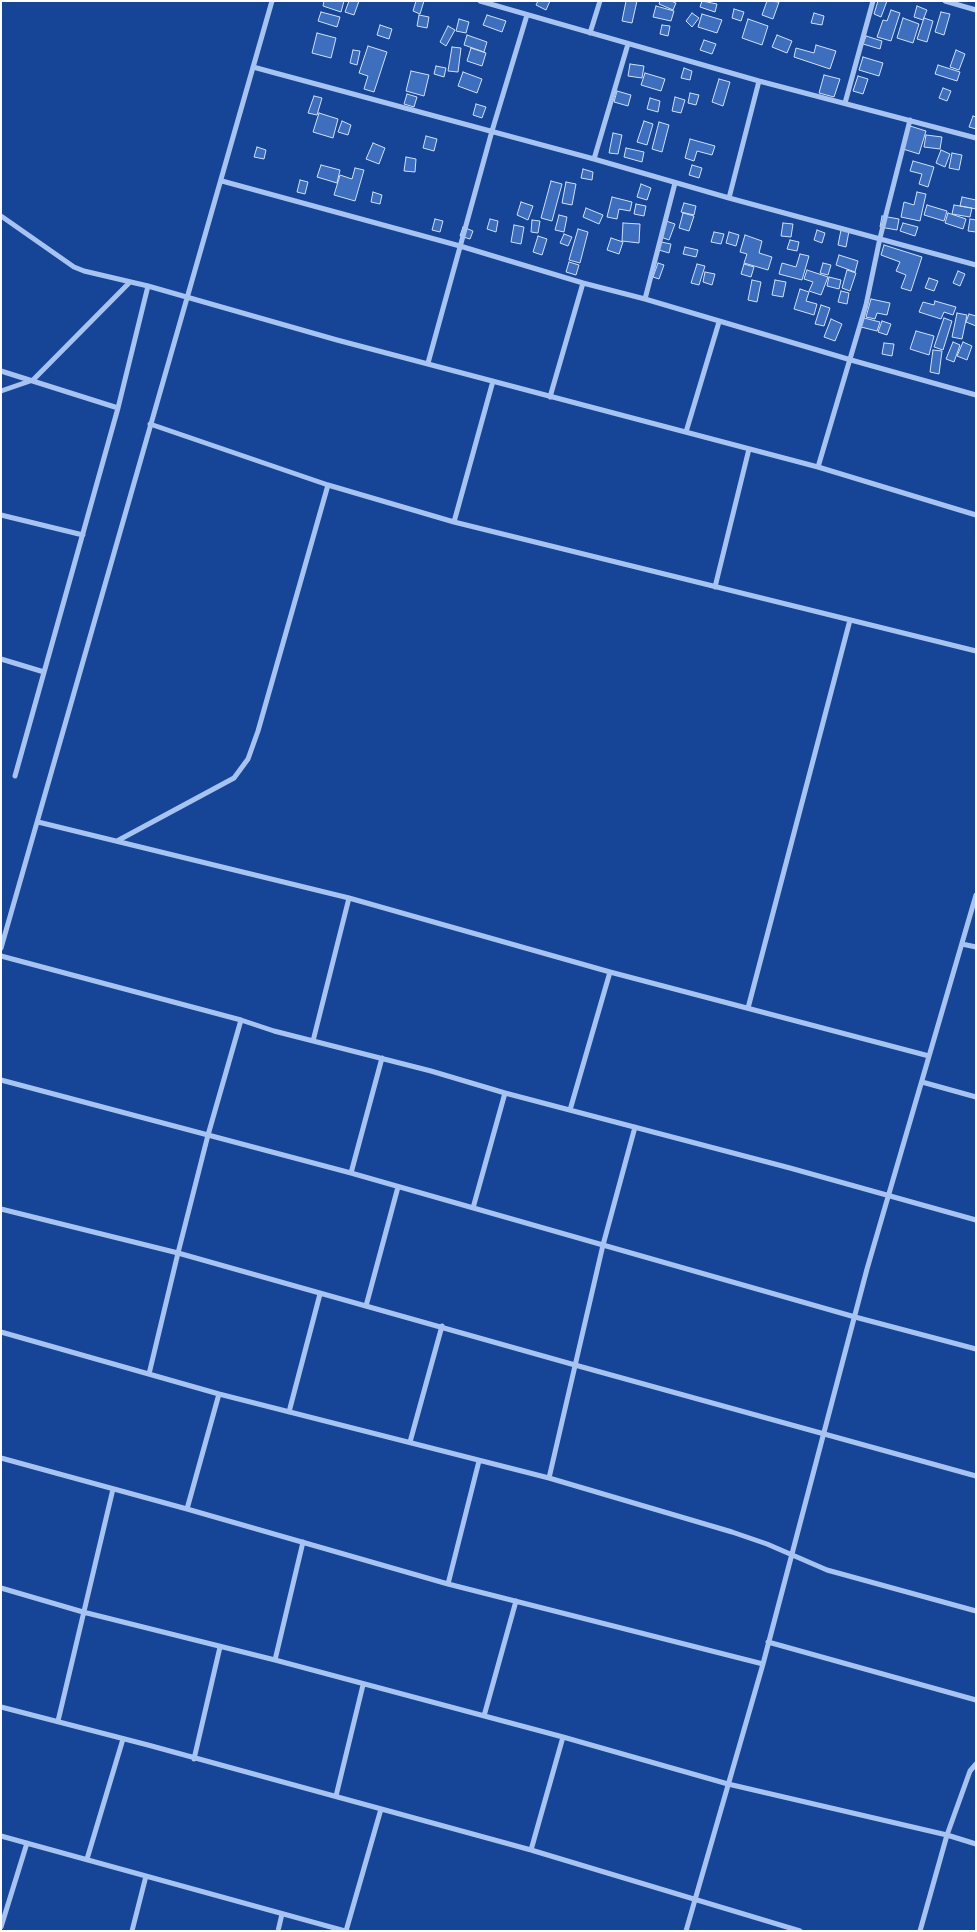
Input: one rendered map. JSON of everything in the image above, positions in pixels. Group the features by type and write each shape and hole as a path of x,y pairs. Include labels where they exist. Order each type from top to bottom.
{"street":[{"path":"1,948 272,1"},
{"path":"480,1 759,81 976,138"},
{"path":"590,33 600,1"},
{"path":"845,103 873,1"},
{"path":"945,1 976,10"},
{"path":"428,363 492,131 527,15"},
{"path":"594,159 628,44"},
{"path":"253,67 594,159 976,266"},
{"path":"729,198 759,81"},
{"path":"818,467 873,280 880,238 910,120"},
{"path":"222,181 460,246 976,395"},
{"path":"645,299 676,183"},
{"path":"1,216 74,267 96,275 148,286 337,340 818,467 976,515"},
{"path":"1,391 33,380 130,283"},
{"path":"550,396 583,283"},
{"path":"15,776 118,408 148,286"},
{"path":"686,432 719,322"},
{"path":"1,371 118,408"},
{"path":"454,522 493,381"},
{"path":"150,424 328,485 454,522 976,650"},
{"path":"715,587 749,449"},
{"path":"117,841 234,778 248,759 258,731 328,485"},
{"path":"1,515 82,535"},
{"path":"748,1008 850,620"},
{"path":"1,659 44,672"},
{"path":"38,822 349,898 610,972 929,1056"},
{"path":"686,1931 763,1664 889,1195 976,895"},
{"path":"313,1041 349,898"},
{"path":"962,944 976,947"},
{"path":"1,956 976,1220"},
{"path":"570,1110 610,972"},
{"path":"149,1374 208,1135 241,1020"},
{"path":"351,1173 382,1058"},
{"path":"1,1080 351,1173 855,1317 976,1349"},
{"path":"922,1082 976,1097"},
{"path":"473,1208 505,1093"},
{"path":"549,1478 603,1245 635,1127"},
{"path":"366,1306 398,1187"},
{"path":"1,1209 178,1252 320,1294 442,1326 575,1365 976,1476"},
{"path":"289,1412 320,1294"},
{"path":"410,1442 442,1326"},
{"path":"1,1332 219,1394 549,1478 732,1532 767,1544 826,1570 976,1611"},
{"path":"187,1509 219,1394"},
{"path":"1,1458 113,1488 448,1584 763,1664"},
{"path":"448,1584 479,1461"},
{"path":"58,1721 113,1488"},
{"path":"275,1660 303,1542"},
{"path":"1,1588 84,1612 275,1660 563,1737 728,1784 947,1835 976,1844"},
{"path":"484,1716 516,1601"},
{"path":"768,1642 976,1700"},
{"path":"194,1759 220,1647"},
{"path":"336,1796 363,1685"},
{"path":"1,1707 531,1850 800,1931"},
{"path":"531,1850 563,1737"},
{"path":"87,1859 123,1739"},
{"path":"920,1931 947,1835 970,1771 976,1764"},
{"path":"1,1836 345,1931 381,1810"},
{"path":"1,1927 27,1843"},
{"path":"132,1931 146,1876"},
{"path":"278,1931 282,1914"}],"building":[{"path":"324,1 344,1 341,12 323,6"},
{"path":"349,1 359,1 354,15 345,12"},
{"path":"416,1 424,1 420,14 413,11"},
{"path":"538,1 550,1 546,10 536,5"},
{"path":"626,1 637,1 632,23 622,21"},
{"path":"660,1 676,3 673,10 659,4"},
{"path":"702,1 717,4 715,12 700,7"},
{"path":"767,1 779,2 773,19 762,15"},
{"path":"878,1 887,1 881,17 874,14"},
{"path":"656,6 674,11 671,21 653,17"},
{"path":"917,6 927,10 923,20 914,17"},
{"path":"734,9 744,12 741,21 732,18"},
{"path":"891,10 900,13 891,41 877,37 883,20 887,21"},
{"path":"321,12 340,17 337,27 318,21"},
{"path":"941,12 950,14 944,35 935,32"},
{"path":"692,13 699,18 692,27 686,21"},
{"path":"814,13 824,16 822,25 811,23"},
{"path":"702,14 722,20 717,33 698,27"},
{"path":"419,15 429,17 427,28 417,26"},
{"path":"487,15 506,21 502,32 483,25"},
{"path":"903,18 919,24 913,43 897,38"},
{"path":"924,18 933,21 927,42 917,39"},
{"path":"459,19 469,22 466,33 456,31"},
{"path":"748,19 768,26 762,45 742,38"},
{"path":"380,25 392,29 389,39 377,35"},
{"path":"662,25 670,26 668,36 660,34"},
{"path":"448,26 455,30 446,46 440,42"},
{"path":"317,33 336,38 331,58 312,53"},
{"path":"467,35 487,42 484,52 464,45"},
{"path":"777,35 792,41 787,53 772,47"},
{"path":"866,36 882,41 880,49 863,44"},
{"path":"704,40 716,44 712,54 700,50"},
{"path":"816,45 836,51 830,69 794,57 796,48 814,53"},
{"path":"368,46 387,52 374,92 364,89 368,76 359,73"},
{"path":"452,47 461,48 458,72 448,71"},
{"path":"471,48 486,53 482,66 467,61"},
{"path":"353,50 360,51 357,65 350,63"},
{"path":"956,50 965,54 959,70 950,67"},
{"path":"863,57 883,63 879,76 859,70"},
{"path":"630,64 644,66 642,78 628,76"},
{"path":"938,65 960,72 957,81 935,74"},
{"path":"436,66 446,68 444,77 434,74"},
{"path":"684,68 692,71 690,80 681,78"},
{"path":"411,71 429,75 424,96 406,91"},
{"path":"463,72 482,79 477,93 458,86"},
{"path":"645,73 665,79 661,91 641,85"},
{"path":"824,75 840,79 834,97 819,93"},
{"path":"858,76 868,79 863,94 853,91"},
{"path":"719,79 730,82 723,106 712,102"},
{"path":"943,88 951,91 947,101 939,98"},
{"path":"617,91 631,95 628,106 614,102"},
{"path":"690,93 699,95 696,105 688,103"},
{"path":"407,94 417,97 414,107 404,104"},
{"path":"314,96 322,98 317,115 308,113"},
{"path":"675,97 685,100 681,113 672,111"},
{"path":"650,98 660,101 658,112 647,109"},
{"path":"476,104 486,107 482,118 473,115"},
{"path":"319,113 338,119 333,138 313,132"},
{"path":"973,116 976,117 976,129 969,127"},
{"path":"342,121 351,125 348,135 338,132"},
{"path":"644,121 653,124 647,145 637,142"},
{"path":"659,122 669,125 662,152 652,149"},
{"path":"910,126 926,131 919,154 903,149"},
{"path":"613,133 622,135 618,154 609,153"},
{"path":"926,135 942,137 940,149 924,147"},
{"path":"426,136 437,139 434,151 423,148"},
{"path":"690,139 715,146 712,155 697,151 694,161 685,158"},
{"path":"373,143 385,148 379,164 366,159"},
{"path":"257,147 266,150 264,159 254,157"},
{"path":"626,148 644,152 642,162 624,157"},
{"path":"941,150 950,154 945,167 936,163"},
{"path":"952,153 962,155 959,170 949,168"},
{"path":"406,157 416,159 415,172 404,171"},
{"path":"913,161 934,167 928,187 919,184 922,174 910,171"},
{"path":"321,165 340,170 337,183 317,177"},
{"path":"692,165 702,168 699,178 689,175"},
{"path":"355,168 364,170 355,201 334,195 340,175 352,179"},
{"path":"583,169 593,172 592,180 581,178"},
{"path":"300,180 308,182 305,194 297,192"},
{"path":"551,181 562,184 552,221 541,218"},
{"path":"566,182 576,184 572,205 562,203"},
{"path":"641,184 651,188 647,200 637,197"},
{"path":"373,192 382,195 380,204 371,202"},
{"path":"917,192 926,194 920,221 901,217 904,202 914,205"},
{"path":"612,197 632,202 630,211 619,209 617,219 607,217"},
{"path":"962,197 976,200 976,209 960,206"},
{"path":"521,202 533,206 528,220 517,215"},
{"path":"684,203 696,206 694,215 681,212"},
{"path":"636,204 646,206 644,216 634,214"},
{"path":"927,205 947,211 944,221 924,215"},
{"path":"954,205 972,208 970,217 952,214"},
{"path":"586,208 603,215 599,224 583,217"},
{"path":"683,213 694,216 689,231 679,228"},
{"path":"948,213 966,219 963,229 945,223"},
{"path":"559,215 567,217 564,232 555,230"},
{"path":"882,216 899,219 897,230 880,227"},
{"path":"435,219 443,221 440,232 432,230"},
{"path":"490,219 498,221 496,232 487,229"},
{"path":"970,219 976,220 976,232 968,231"},
{"path":"532,220 540,221 538,233 531,232"},
{"path":"666,221 675,224 669,240 661,237"},
{"path":"623,223 640,224 639,243 622,241"},
{"path":"783,223 793,224 791,237 781,236"},
{"path":"903,223 918,227 915,236 900,231"},
{"path":"514,225 524,227 521,244 511,242"},
{"path":"463,227 473,231 470,239 460,236"},
{"path":"578,229 588,232 580,263 569,260"},
{"path":"817,230 825,233 822,243 814,240"},
{"path":"841,230 849,231 846,247 838,245"},
{"path":"714,232 724,234 721,244 711,242"},
{"path":"729,232 739,235 736,246 726,243"},
{"path":"564,234 572,237 568,246 560,243"},
{"path":"745,235 762,241 759,253 772,257 768,270 744,263 747,254 740,252"},
{"path":"538,236 547,239 542,255 533,252"},
{"path":"611,238 623,242 619,254 607,250"},
{"path":"790,240 799,242 797,251 787,249"},
{"path":"661,242 671,244 669,253 659,250"},
{"path":"884,245 922,257 911,291 901,288 906,275 896,271 900,262 881,255"},
{"path":"685,247 698,250 696,257 683,254"},
{"path":"800,254 809,256 802,280 779,274 782,263 796,267"},
{"path":"839,255 858,261 855,272 836,265"},
{"path":"569,262 579,265 576,275 566,272"},
{"path":"658,263 664,265 659,279 653,277"},
{"path":"823,263 831,265 828,275 820,273"},
{"path":"697,264 705,266 699,285 691,283"},
{"path":"744,264 754,267 751,277 741,274"},
{"path":"807,270 828,277 821,295 809,291 813,282 804,279"},
{"path":"847,270 856,273 850,291 842,288"},
{"path":"958,271 965,274 960,286 953,283"},
{"path":"705,272 715,274 712,285 703,282"},
{"path":"829,277 841,280 839,289 827,286"},
{"path":"929,278 938,281 934,291 925,288"},
{"path":"752,280 761,282 757,302 748,300"},
{"path":"775,280 786,282 783,297 772,295"},
{"path":"800,289 809,292 806,301 817,304 814,315 794,309"},
{"path":"841,291 849,293 847,304 838,302"},
{"path":"871,299 890,303 887,315 877,313 875,319 866,317"},
{"path":"935,301 956,307 953,315 944,312 941,319 919,312 923,302 934,305"},
{"path":"821,305 830,308 824,326 815,324"},
{"path":"957,313 967,315 962,339 952,337"},
{"path":"969,314 976,316 976,326 966,322"},
{"path":"864,318 880,322 877,331 861,327"},
{"path":"944,318 952,321 943,350 934,347"},
{"path":"831,319 842,324 835,341 824,337"},
{"path":"882,321 891,324 887,335 878,332"},
{"path":"916,331 934,336 929,355 910,349"},
{"path":"953,342 960,345 954,362 946,359"},
{"path":"963,342 972,346 967,360 957,356"},
{"path":"884,343 894,344 892,356 882,354"},
{"path":"933,350 942,351 939,374 930,372"}]}
